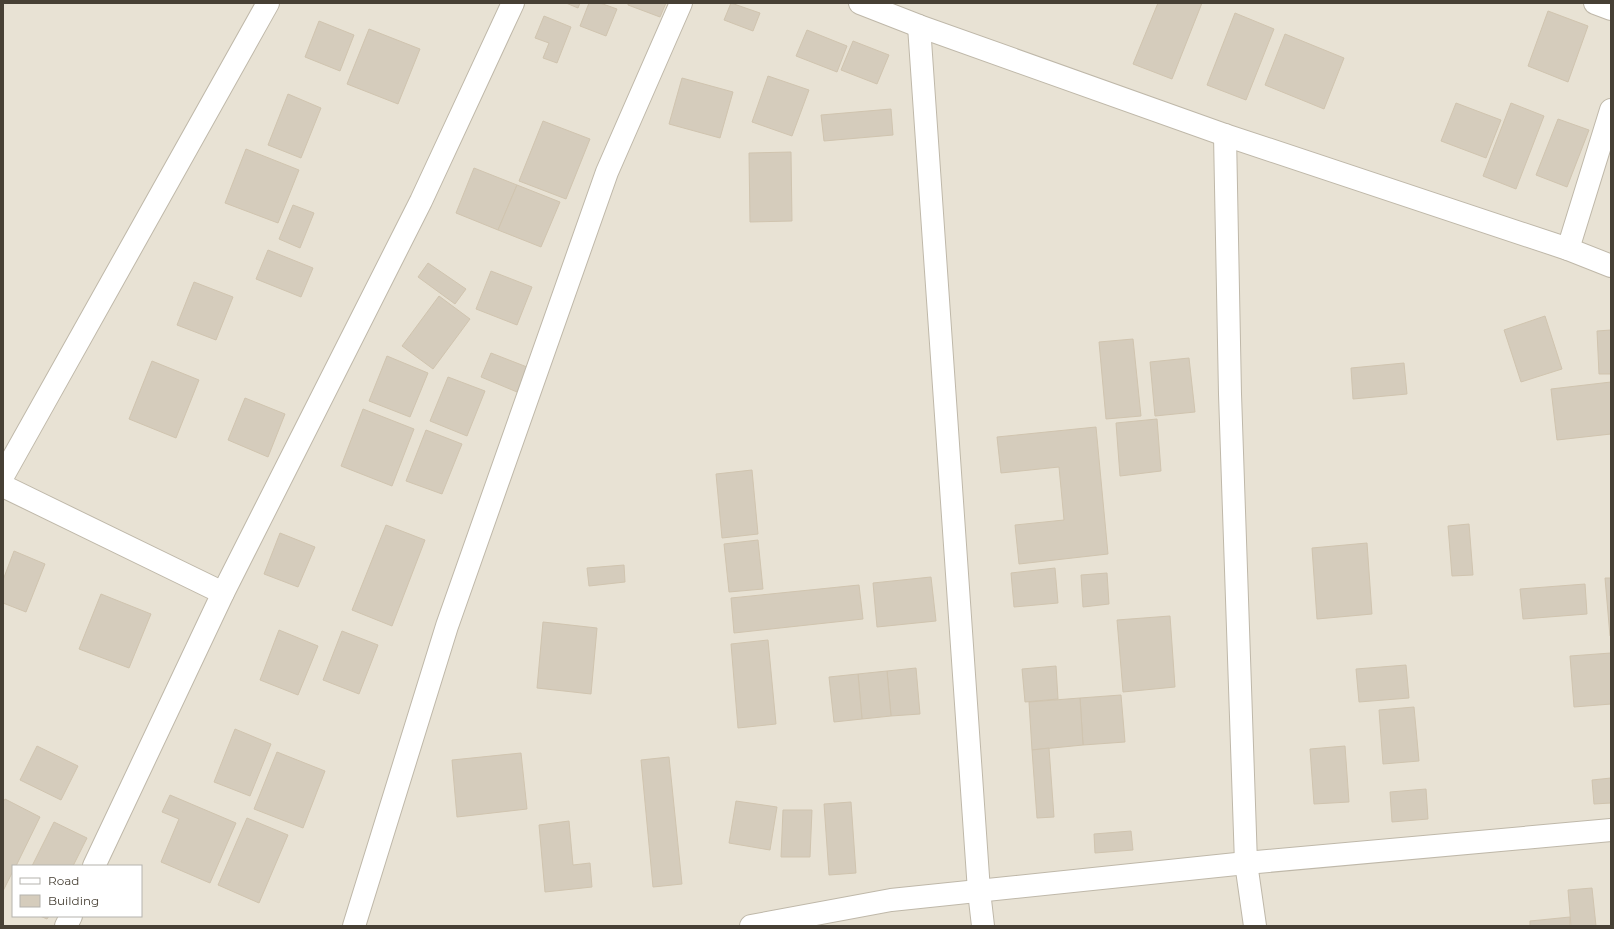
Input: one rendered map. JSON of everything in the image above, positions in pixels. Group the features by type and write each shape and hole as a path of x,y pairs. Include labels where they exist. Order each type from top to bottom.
{"street":[{"path":"3,476 268,3"},
{"path":"94,865 223,593 421,201 513,3"},
{"path":"354,926 447,626 602,186 681,3"},
{"path":"860,3 919,26 1225,135 1568,249 1611,266"},
{"path":"1595,3 1611,9"},
{"path":"919,26 979,891 983,926"},
{"path":"1568,249 1611,110"},
{"path":"1225,135 1230,394 1246,863 1255,926"},
{"path":"3,486 223,593"},
{"path":"751,926 891,900 1246,863 1611,830"},
{"path":"66,926 70,917"}],"shaded area":[{"path":"3,3 1611,3 1611,926 3,926"}],"building":[{"path":"566,3 580,3 578,8"},
{"path":"589,3 600,3 617,9 606,36 580,26"},
{"path":"628,3 666,3 660,17 628,5"},
{"path":"731,3 760,13 753,31 724,20"},
{"path":"1158,3 1202,3 1172,79 1133,64"},
{"path":"1548,11 1588,26 1568,82 1528,66"},
{"path":"1235,13 1274,29 1246,100 1207,85"},
{"path":"544,16 571,27 557,63 543,58 549,43 535,38"},
{"path":"319,21 354,35 340,71 305,57"},
{"path":"369,29 420,49 398,104 347,84"},
{"path":"807,30 847,46 837,72 796,56"},
{"path":"1285,34 1344,58 1324,109 1265,85"},
{"path":"853,41 889,55 877,84 841,70"},
{"path":"768,76 809,90 792,136 752,122"},
{"path":"682,78 733,92 720,138 669,124"},
{"path":"288,94 321,108 301,158 268,145"},
{"path":"1456,103 1501,120 1486,158 1441,141"},
{"path":"1511,103 1544,116 1516,189 1483,176"},
{"path":"891,109 893,135 824,141 821,115"},
{"path":"1558,119 1589,130 1567,187 1536,175"},
{"path":"543,121 590,139 566,199 519,181"},
{"path":"246,149 299,170 278,223 225,203"},
{"path":"791,152 792,221 750,222 749,153"},
{"path":"474,168 517,185 498,230 456,213"},
{"path":"517,185 560,202 541,247 498,230"},
{"path":"293,205 314,213 300,248 279,239"},
{"path":"268,250 313,268 301,297 256,279"},
{"path":"428,263 466,289 455,304 418,277"},
{"path":"491,271 532,287 517,325 476,309"},
{"path":"194,282 233,297 216,340 177,325"},
{"path":"439,296 470,319 433,369 402,346"},
{"path":"1545,316 1562,369 1521,382 1504,330"},
{"path":"1611,330 1611,374 1599,374 1597,331"},
{"path":"1133,339 1141,416 1106,419 1099,342"},
{"path":"491,353 527,367 517,392 481,377"},
{"path":"387,356 428,373 410,417 369,401"},
{"path":"1189,358 1195,412 1155,416 1150,362"},
{"path":"152,361 199,380 176,438 129,419"},
{"path":"1404,363 1407,394 1353,399 1351,368"},
{"path":"448,377 485,391 467,436 430,421"},
{"path":"1611,382 1611,434 1557,440 1551,389"},
{"path":"245,398 285,414 268,457 228,440"},
{"path":"363,409 414,429 392,486 341,466"},
{"path":"1157,419 1161,471 1120,476 1116,423"},
{"path":"1096,427 1108,554 1019,564 1015,525 1064,520 1059,467 1001,473 997,437"},
{"path":"426,430 462,444 442,494 406,481"},
{"path":"752,470 758,534 722,538 716,474"},
{"path":"1469,524 1473,575 1452,576 1448,526"},
{"path":"386,525 425,540 392,626 352,610"},
{"path":"280,533 315,547 298,587 264,574"},
{"path":"758,540 763,589 729,592 724,544"},
{"path":"1367,543 1372,614 1317,619 1312,548"},
{"path":"14,551 45,564 26,612 3,603 3,580"},
{"path":"624,565 625,582 589,586 587,568"},
{"path":"1055,568 1058,603 1014,607 1011,573"},
{"path":"1107,573 1109,604 1083,607 1081,575"},
{"path":"931,577 936,621 877,627 873,583"},
{"path":"1605,578 1611,578 1611,636 1610,636"},
{"path":"1585,584 1587,614 1523,619 1520,589"},
{"path":"859,585 863,619 734,633 731,598"},
{"path":"101,594 151,614 129,668 79,649"},
{"path":"1170,616 1175,687 1123,692 1117,620"},
{"path":"543,622 597,628 591,694 537,688"},
{"path":"279,630 318,646 298,695 260,680"},
{"path":"342,631 378,645 359,694 323,680"},
{"path":"768,640 776,724 738,728 731,644"},
{"path":"1611,653 1611,704 1574,707 1570,656"},
{"path":"1406,665 1409,698 1359,702 1356,669"},
{"path":"1056,666 1058,699 1025,702 1022,669"},
{"path":"916,668 920,714 891,716 887,671"},
{"path":"887,671 891,716 862,719 858,674"},
{"path":"858,674 862,719 834,722 829,677"},
{"path":"1121,695 1125,742 1083,745 1080,698"},
{"path":"1080,698 1083,745 1032,750 1029,702"},
{"path":"1414,707 1419,761 1383,764 1379,710"},
{"path":"235,729 271,744 250,796 214,782"},
{"path":"37,746 78,766 61,800 20,780"},
{"path":"1345,746 1349,802 1314,804 1310,749"},
{"path":"1049,748 1054,817 1037,818 1032,750"},
{"path":"277,752 325,771 303,828 254,809"},
{"path":"521,753 527,809 457,817 452,760"},
{"path":"669,757 682,884 653,887 641,760"},
{"path":"1611,778 1611,803 1594,804 1592,780"},
{"path":"1426,789 1428,819 1392,822 1390,792"},
{"path":"170,795 236,823 210,883 161,862 179,819 162,812"},
{"path":"5,799 40,817 16,865 12,865 12,873 3,891 3,802"},
{"path":"736,801 777,807 770,850 729,843"},
{"path":"851,802 856,873 829,875 824,804"},
{"path":"783,810 812,810 810,857 781,857"},
{"path":"247,818 288,835 259,903 218,885"},
{"path":"569,821 573,865 590,863 592,887 545,892 539,825"},
{"path":"54,822 87,838 74,865 32,865"},
{"path":"1131,831 1133,850 1095,853 1094,834"},
{"path":"1592,888 1596,926 1571,926 1568,890"},
{"path":"1570,917 1570,926 1530,926 1530,921"}]}
